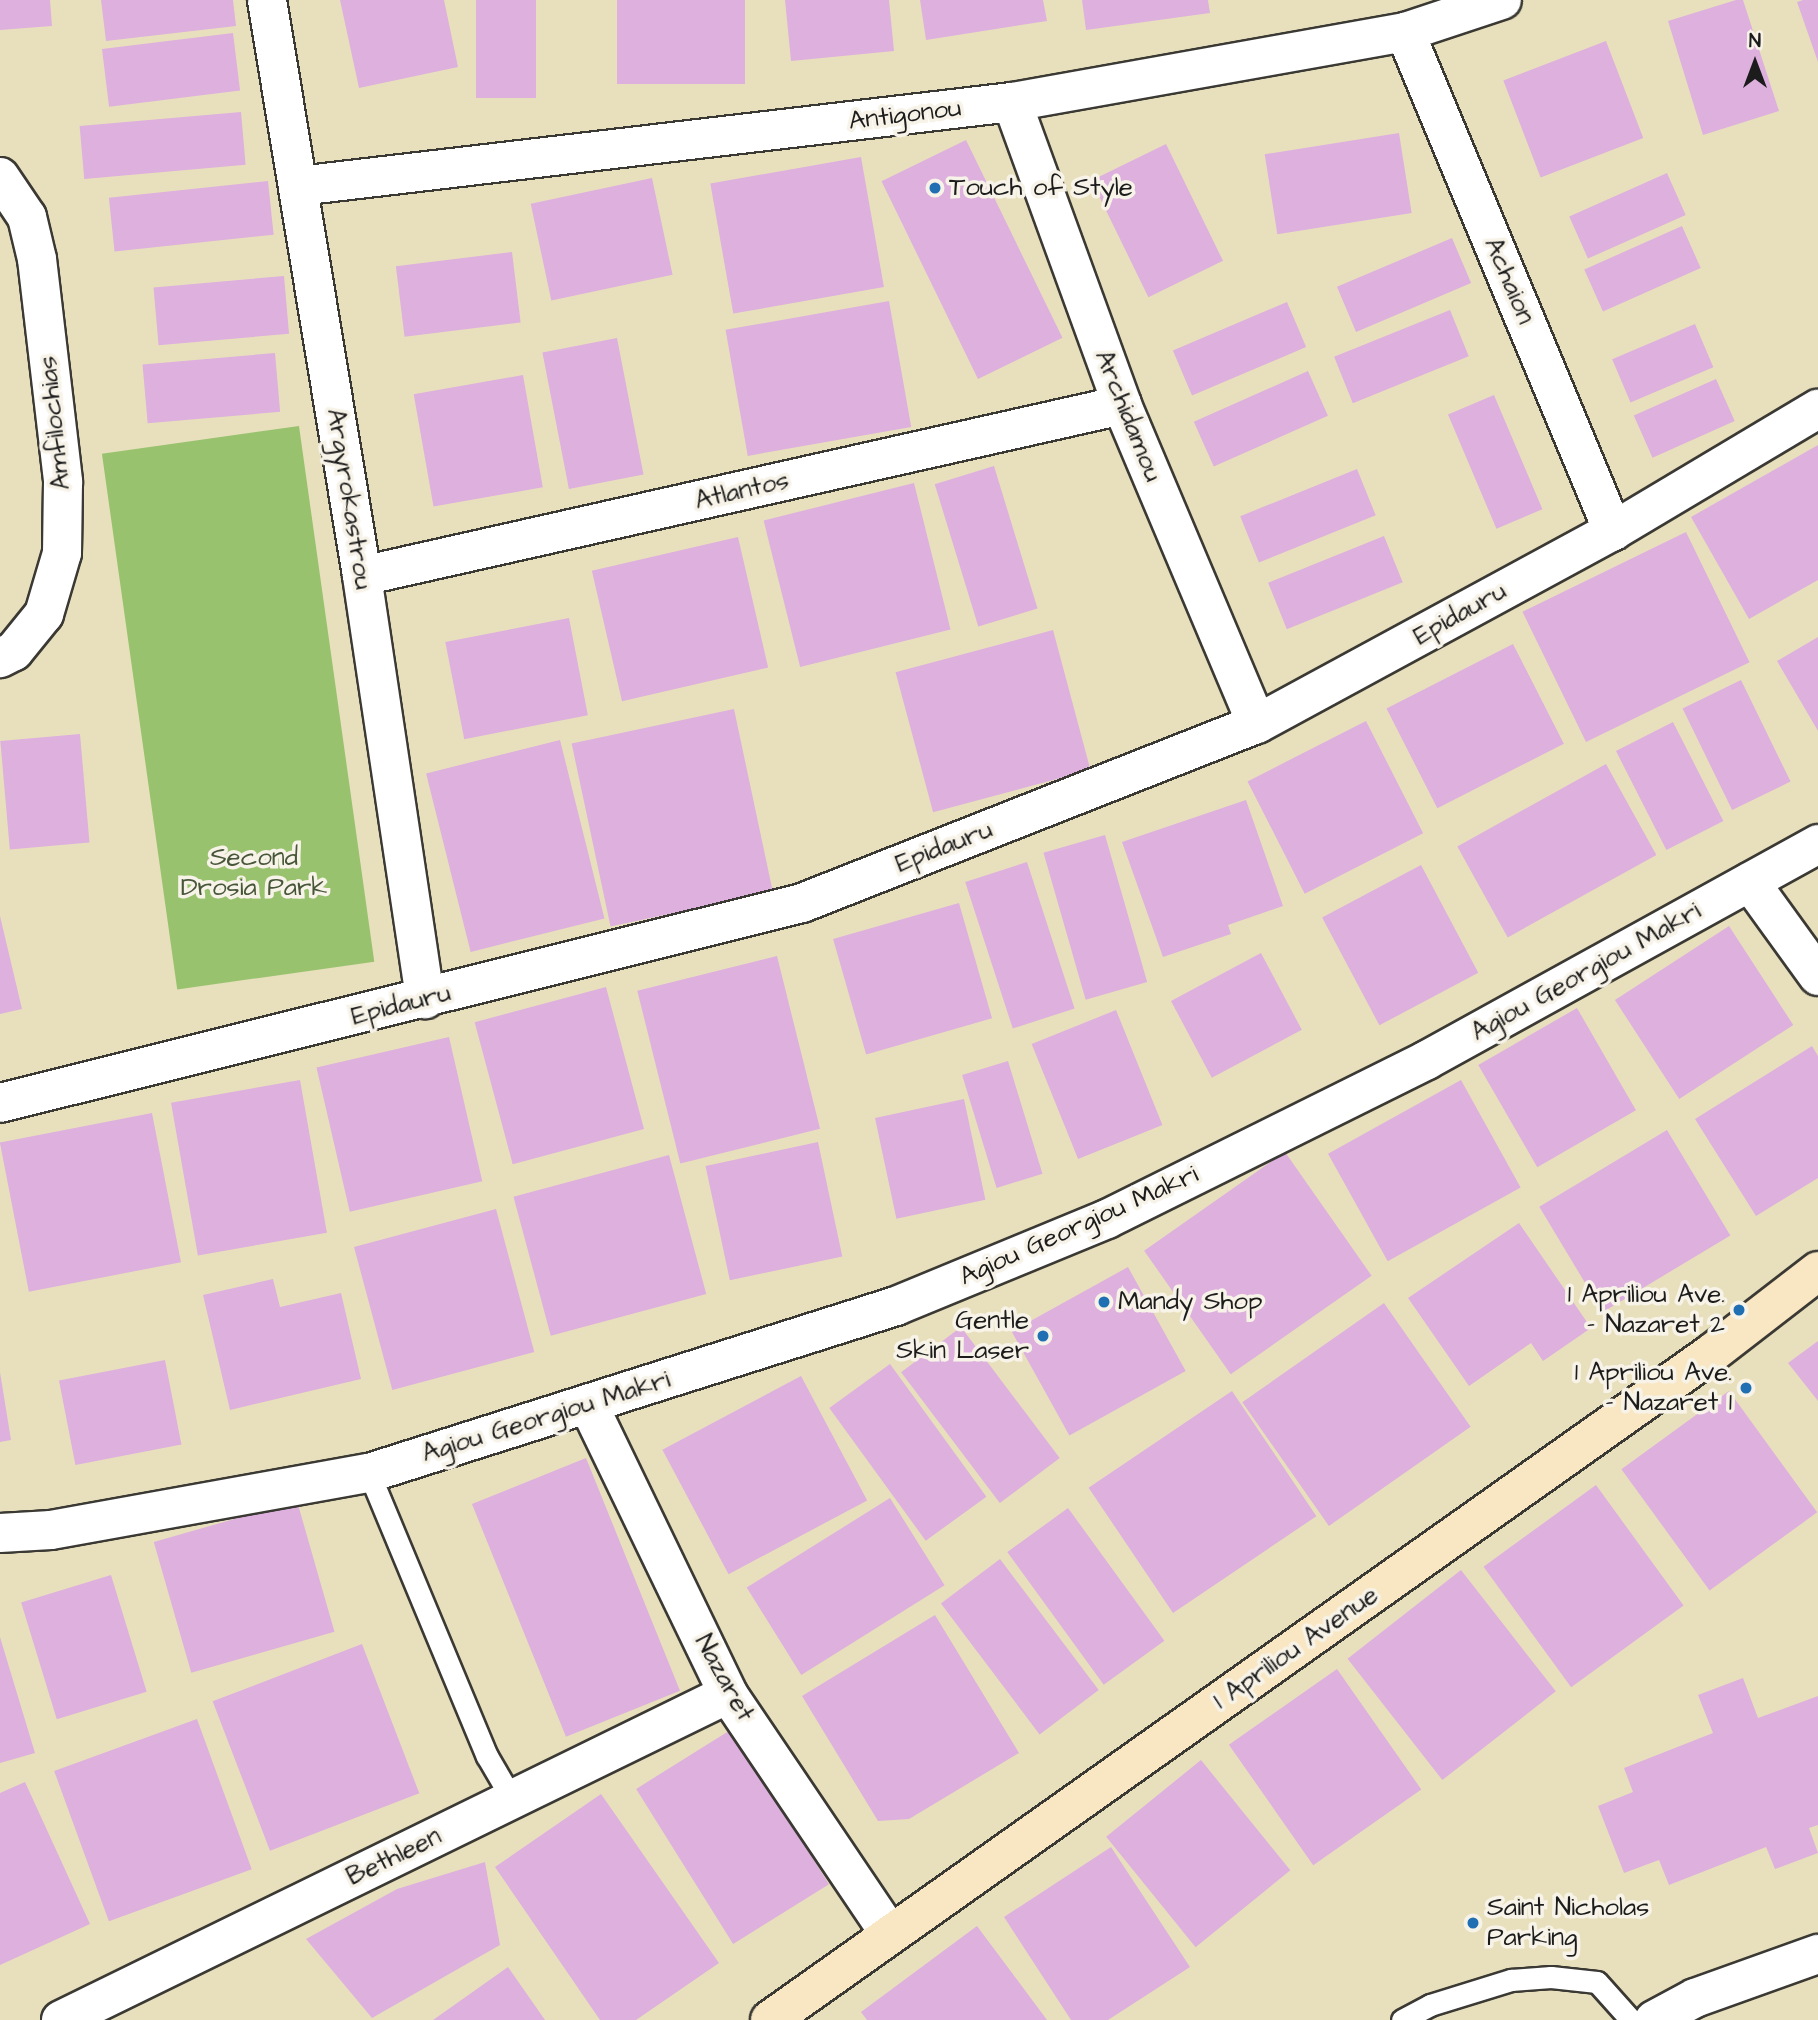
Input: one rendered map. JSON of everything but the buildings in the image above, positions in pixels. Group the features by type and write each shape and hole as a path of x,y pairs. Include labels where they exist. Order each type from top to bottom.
{"main road":[{"name":"1 Apriliou Avenue","path":"770,2020 1713,1353 1818,1271"}],"street":[{"name":"Argyrokastrou","path":"267,0 362,576 425,999"},
{"name":"Antigonou","path":"299,186 1012,102 1405,32 1503,0"},
{"name":"Achaion","path":"1405,32 1613,531"},
{"name":"Archidamou","path":"1012,102 1122,405 1257,724"},
{"name":"Amfilochias","path":"0,177 27,218 37,259 63,482 62,553 44,614 14,651 0,657"},
{"name":"Atlantos","path":"362,576 1122,405"},
{"name":"Epidauru","path":"0,1102 425,999 802,903 1257,724 1613,531 1818,409"},
{"name":"Agiou Georgiou Makri","path":"0,1533 51,1530 369,1473 896,1306 1107,1219 1427,1060 1818,844"},
{"path":"1750,882 1818,976"},
{"name":"Nazaret","path":"587,1404 728,1694 890,1934"},
{"name":"Bethleen","path":"61,2020 728,1694"},
{"path":"1654,2020 1700,2009 1818,1954"}],"lane":[{"path":"369,1473 487,1756 512,1800"},
{"path":"1402,2020 1430,2006 1511,1980 1551,1977 1597,1982 1631,2020"}],"green space":[{"name":"Second Drosia Park","path":"299,426 374,962 177,989 102,454"}],"place":[{"name":"Touch of Style","path":"935,188"},
{"name":"Mandy Shop","path":"1104,1302"},
{"name":"1 Apriliou Ave. - Nazaret 2","path":"1739,1310"},
{"name":"Gentle Skin Laser","path":"1043,1336"},
{"name":"1 Apriliou Ave. - Nazaret 1","path":"1746,1388"},
{"name":"Saint Nicholas Parking","path":"1473,1923"}]}
